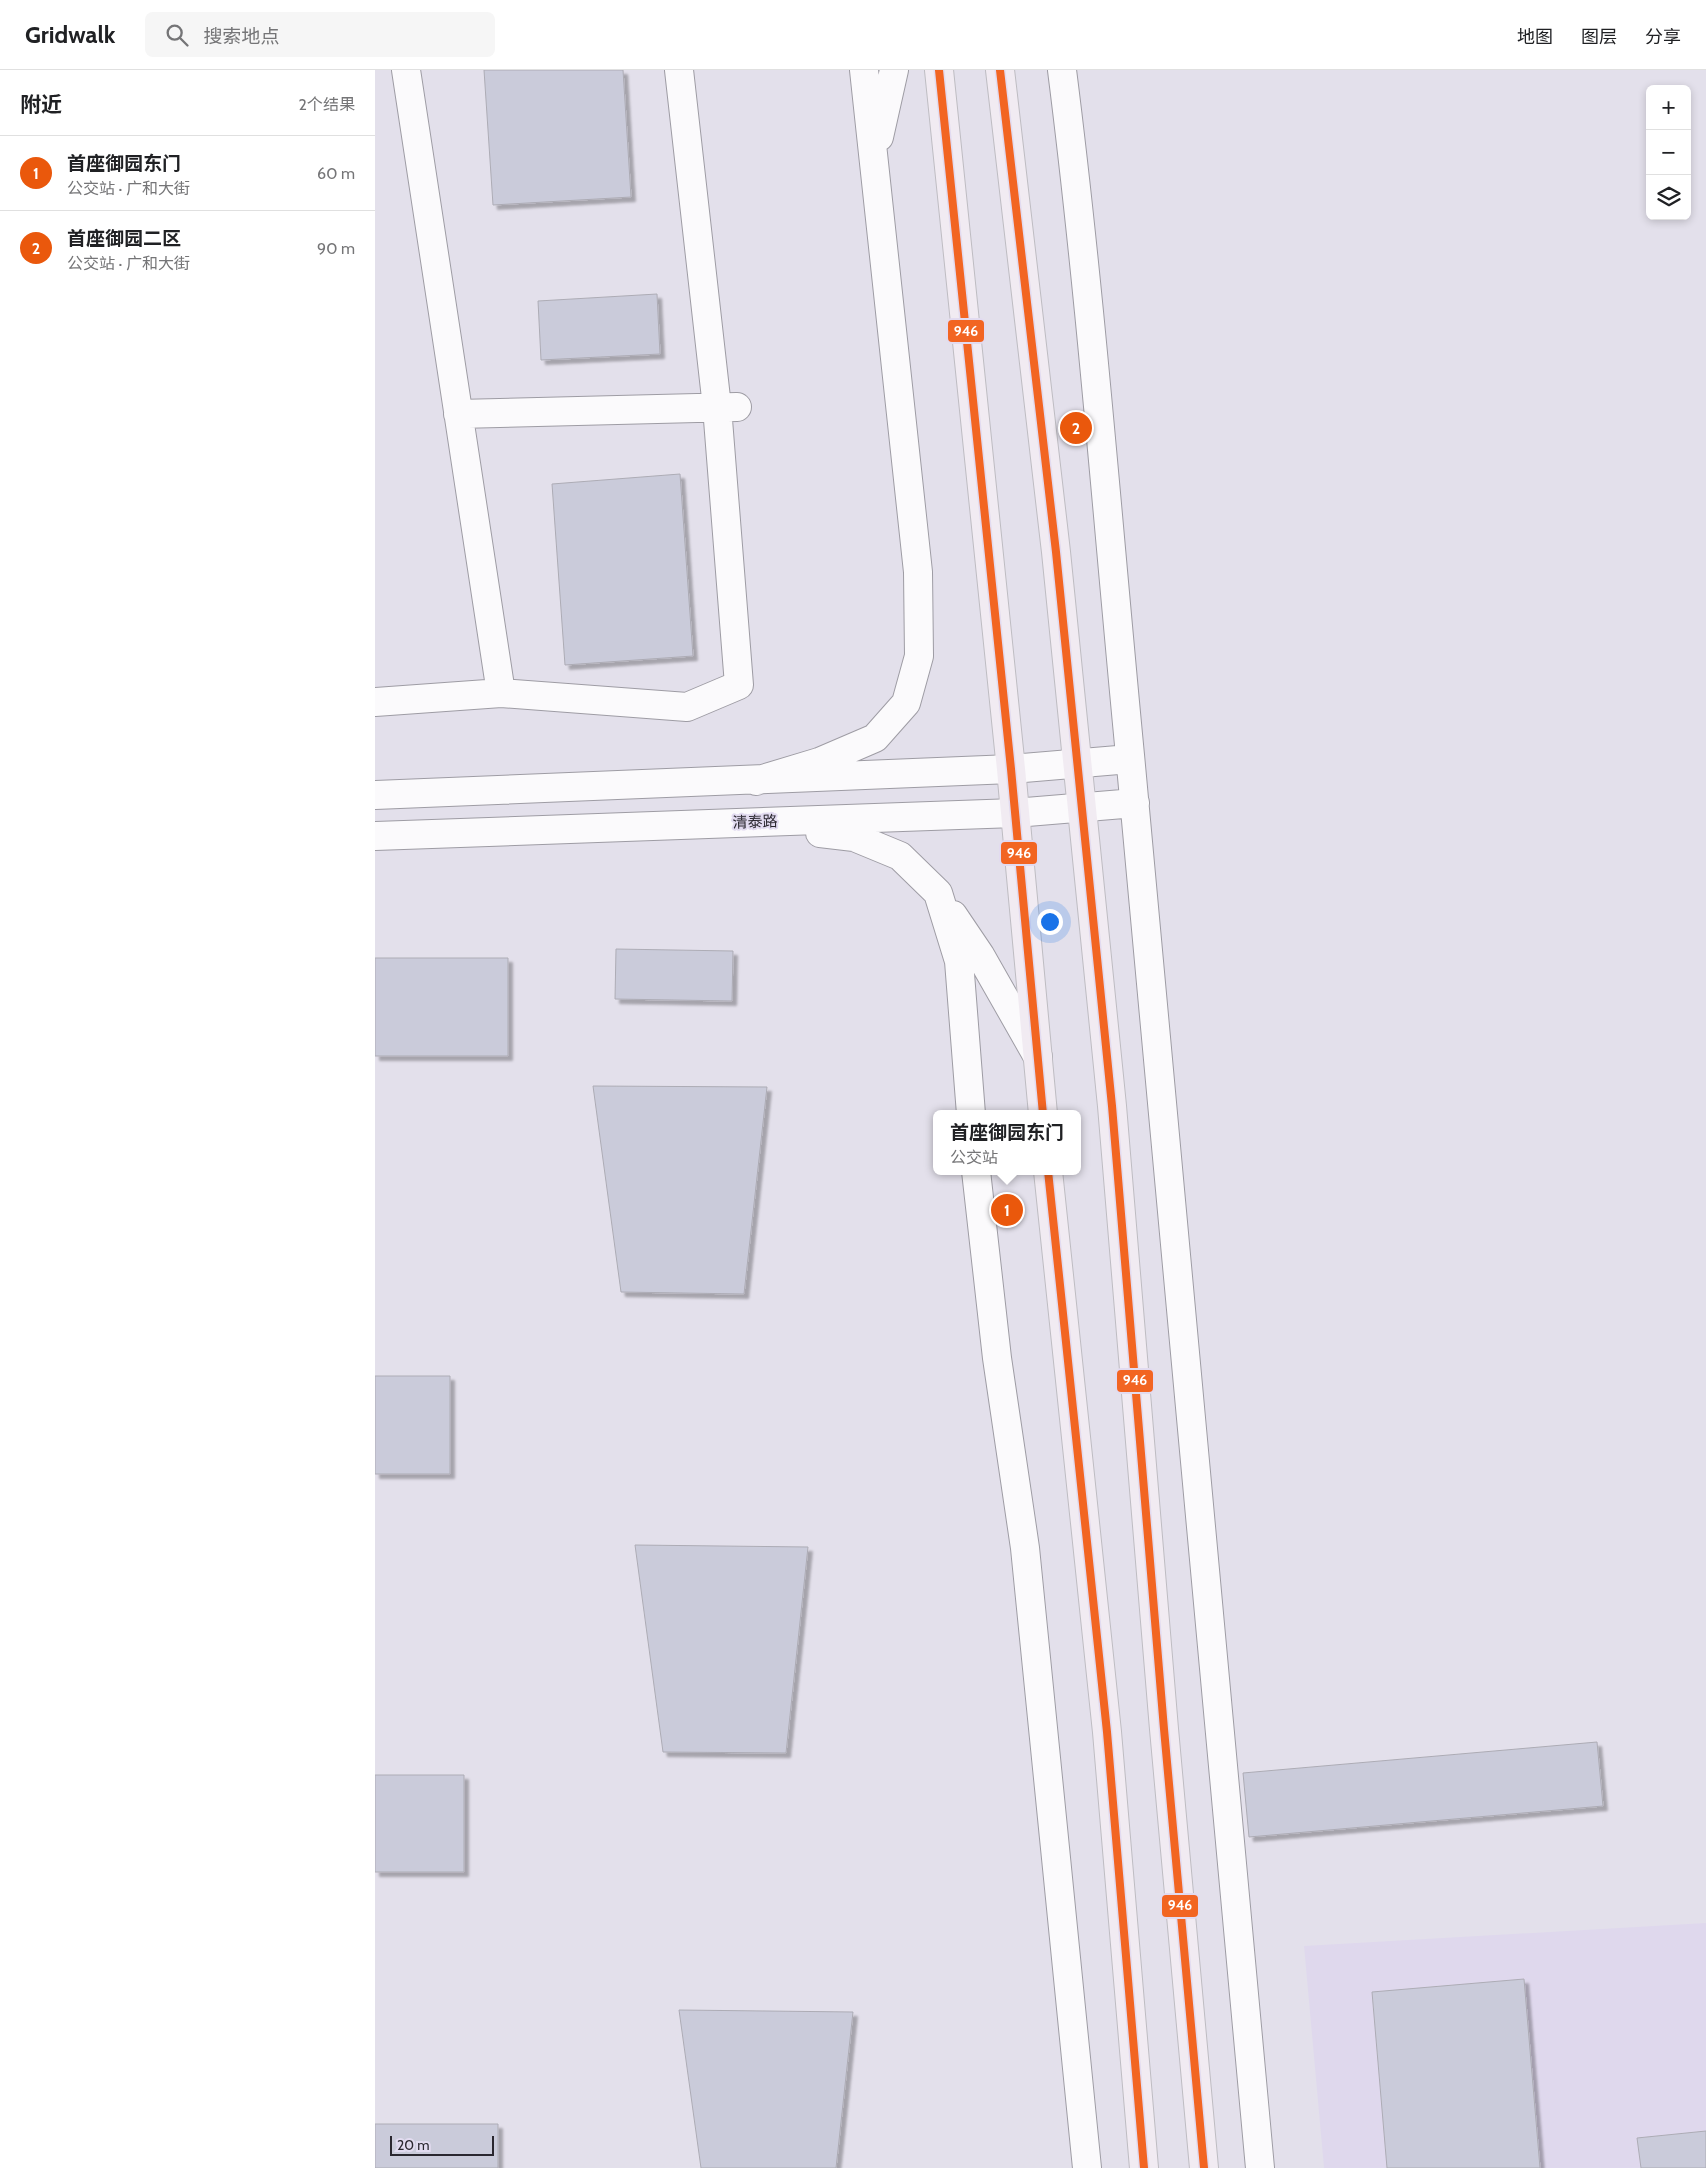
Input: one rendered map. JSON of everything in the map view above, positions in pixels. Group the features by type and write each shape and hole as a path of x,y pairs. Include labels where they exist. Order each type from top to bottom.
{"main road":[{"path":"939,70 1011,769 1043,1110"},
{"path":"1000,70 1056,552 1112,1106 1165,1738 1204,2168"},
{"path":"1048,1175 1107,1732 1144,2168"}],"street":[{"path":"406,70 501,693"},
{"path":"375,702 501,693 687,707 739,685 727,407 679,70"},
{"path":"756,781 819,762 875,738 906,703 919,656 918,572 875,156 864,70"},
{"path":"875,156 894,70"},
{"path":"1062,70 1078,199 1260,2168"},
{"path":"457,414 727,407"},
{"path":"375,795 756,781 1011,769 1130,759"},
{"name":"清泰路","path":"375,836 1015,813 1135,803"},
{"path":"737,823 854,837 900,856 938,893 980,954 1038,1057"},
{"path":"938,893 959,961 971,1110"},
{"path":"976,1175 997,1358 1025,1548 1087,2168"}],"shaded area":[{"path":"1706,1923 1706,2168 1324,2168 1304,1946"}],"building":[{"path":"484,70 623,70 631,197 493,205"},
{"path":"657,294 660,354 541,360 538,301"},
{"path":"680,474 693,656 565,665 552,484"},
{"path":"616,949 733,951 732,1001 615,999"},
{"path":"375,958 508,958 508,1056 375,1056"},
{"path":"593,1086 767,1087 744,1294 621,1292"},
{"path":"375,1376 450,1376 450,1474 375,1474"},
{"path":"635,1545 808,1547 786,1753 663,1752"},
{"path":"1597,1742 1603,1806 1249,1837 1243,1773"},
{"path":"375,1775 464,1775 464,1872 375,1872"},
{"path":"1524,1979 1540,2168 1387,2168 1372,1992"},
{"path":"679,2010 853,2012 836,2168 701,2168"},
{"path":"375,2124 498,2124 498,2168 375,2168"},
{"path":"1706,2131 1706,2168 1641,2168 1637,2138"}],"transit line":[{"name":"946","path":"939,70 1011,769 1043,1110"},
{"name":"946","path":"1000,70 1056,552 1112,1106 1164,1729 1204,2168"},
{"name":"946","path":"1048,1175 1107,1732 1144,2168"}],"place":[{"name":"首座御园二区","path":"1076,428"},
{"name":"首座御园东门","path":"1007,1210"}]}
